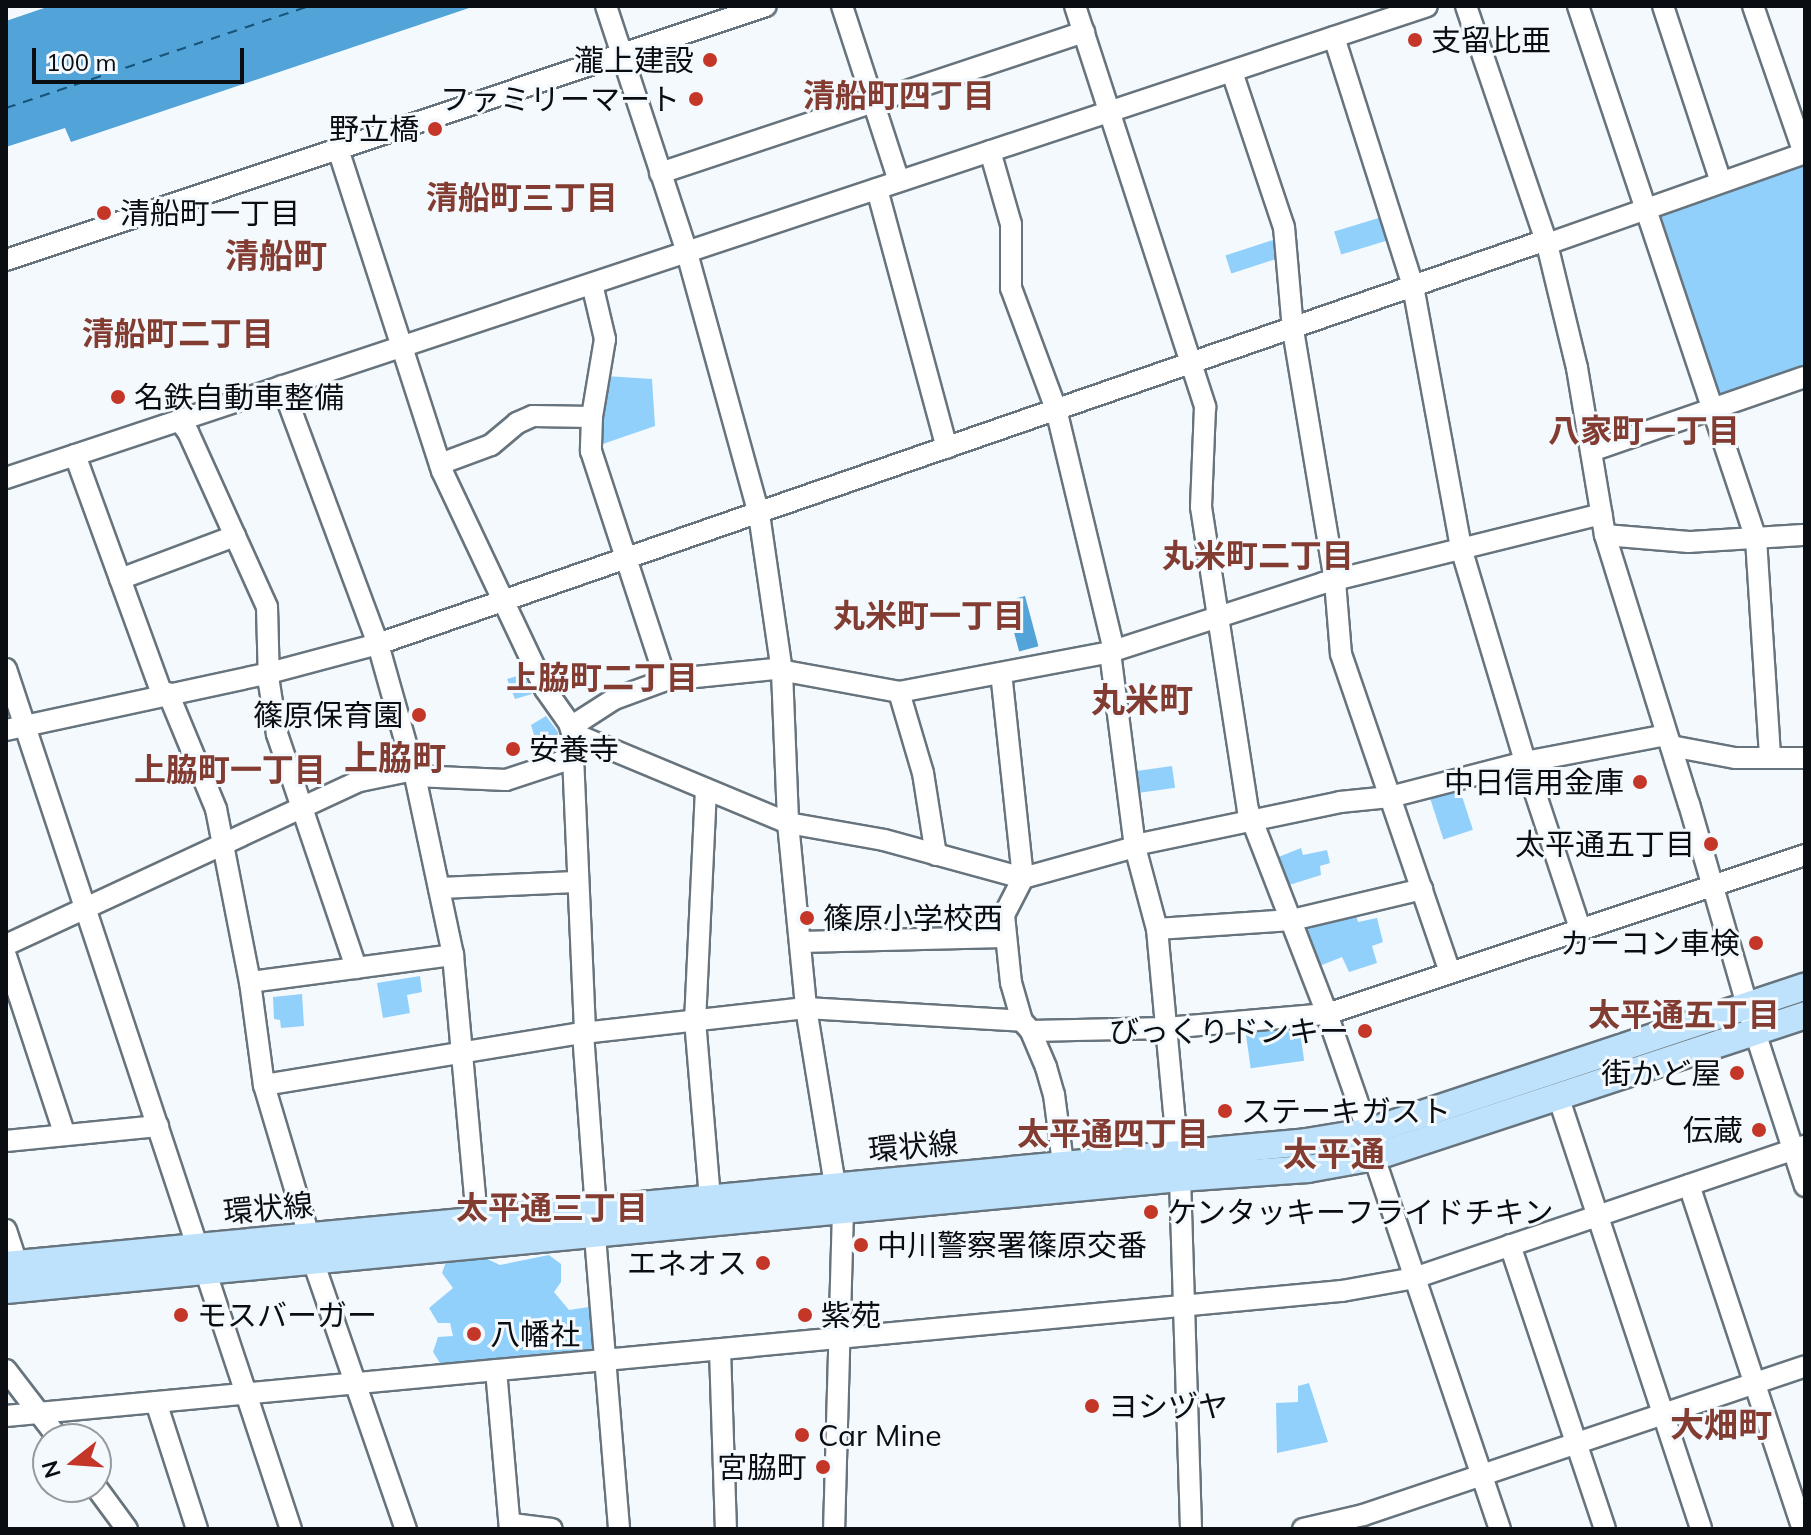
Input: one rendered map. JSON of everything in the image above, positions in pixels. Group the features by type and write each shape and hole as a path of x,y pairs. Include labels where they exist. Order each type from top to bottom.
{"main road":[{"name":"環状線","path":"6,1290 201,1259 311,1248 595,1236 1063,1163 1308,1169 1805,987"},
{"name":"環状線","path":"1371,1145 1558,1096 1805,1015"},
{"name":"環状線","path":"311,1248 477,1220 710,1197 839,1198 1179,1166"},
{"name":"環状線","path":"12,1265 201,1259"}],"street":[{"path":"606,6 687,253 759,514 782,671 788,823 806,1008 839,1198 834,1529"},
{"path":"6,260 766,6"},
{"path":"842,6 899,181"},
{"path":"1075,6 1205,407 1201,507 1248,810 1327,1014 1500,1529"},
{"path":"6,478 1427,6"},
{"path":"1466,6 1547,242 1577,368 1605,535 1755,1032 1799,1148 1805,1186"},
{"path":"1578,6 1756,539 1770,757"},
{"path":"1663,6 1721,182"},
{"path":"15,727 269,673 378,644 1316,322 1320,316 1344,312 1804,153 1753,6"},
{"path":"660,173 1084,32"},
{"path":"1334,37 1413,286 1461,548 1525,762 1580,928"},
{"path":"1232,72 1284,227 1293,330 1335,581 1341,654 1450,972"},
{"path":"338,149 440,464 545,689 569,723 572,733 584,1033 596,1208"},
{"path":"990,151 1009,215 1011,288 1056,409 1112,651 1135,846 1157,929 1179,1166 1191,1529"},
{"path":"877,189 947,448"},
{"path":"592,284 605,339 592,417 591,451 666,680"},
{"path":"1591,451 1805,377"},
{"path":"282,386 378,644 414,773 453,955 477,1220"},
{"path":"440,464 491,445 524,418 541,414 592,417"},
{"path":"179,420 267,607 269,673 277,734 356,968"},
{"path":"75,455 165,693 216,809 250,982 264,1085 311,1248 406,1529"},
{"path":"572,733 580,721 614,699 666,680 782,671 899,692 1112,651 1335,581 1602,514"},
{"path":"1605,535 1689,542 1805,535"},
{"path":"120,579 235,536"},
{"path":"6,669 15,727 86,909 291,1529"},
{"path":"1001,673 1023,878 1004,915 1004,937 1011,983 1054,1095 1063,1163"},
{"path":"899,692 923,773 936,855"},
{"path":"572,733 788,823 884,840 1023,878 1135,846 1340,802 1390,797 1525,762 1668,741 1735,758 1805,758"},
{"path":"6,945 360,781 414,773 506,780 573,758"},
{"path":"706,789 695,1020 710,1197"},
{"path":"264,1085 584,1033 806,1008 1027,1026 1166,1028 1327,1014 1805,855"},
{"path":"439,888 577,882"},
{"path":"1157,929 1292,920 1422,889"},
{"path":"800,942 1004,937"},
{"path":"250,982 453,955"},
{"path":"6,956 65,1135"},
{"path":"1558,1096 1701,1529"},
{"path":"6,1141 158,1126"},
{"path":"6,1416 1342,1291 1414,1278 1799,1148"},
{"path":"1689,1185 1803,1529"},
{"path":"6,1230 12,1265"},
{"path":"595,1236 619,1529"},
{"path":"1510,1245 1605,1529"},
{"path":"720,1350 726,1529"},
{"path":"1303,1529 1363,1515 1805,1366"},
{"path":"6,1370 47,1423"},
{"path":"496,1370 511,1527 552,1529"},
{"path":"156,1402 197,1529"},
{"path":"107,1503 124,1528"}],"shaded area":[{"path":"50,6 475,6 71,142 65,128 6,147 6,21"},
{"path":"1805,161 1805,366 1720,396 1714,393 1652,213"},
{"path":"1382,217 1389,240 1341,255 1334,232"},
{"path":"1273,240 1279,258 1231,274 1225,255"},
{"path":"606,376 652,379 655,426 597,446"},
{"path":"1025,596 1038,646 1019,651 1006,601"},
{"path":"524,674 532,694 515,699 507,679"},
{"path":"546,716 558,732 558,745 538,748 531,725"},
{"path":"1172,766 1175,788 1134,793 1131,772"},
{"path":"1459,787 1473,830 1443,839 1430,797"},
{"path":"1301,848 1303,855 1327,850 1330,863 1320,866 1321,875 1286,886 1276,858"},
{"path":"1355,910 1358,922 1377,918 1383,942 1372,946 1377,963 1349,972 1342,957 1317,967 1302,927"},
{"path":"420,976 422,992 407,995 410,1013 383,1018 377,983"},
{"path":"302,994 304,1026 281,1028 280,1020 274,1019 273,997"},
{"path":"1299,1024 1304,1061 1251,1068 1246,1032"},
{"path":"479,1255 500,1265 549,1255 561,1264 561,1282 554,1292 569,1310 589,1307 598,1312 599,1351 448,1376 433,1352 438,1337 453,1336 450,1323 438,1323 429,1308 453,1288 442,1273 447,1259 465,1260"},
{"path":"1309,1383 1328,1442 1277,1453 1276,1403 1298,1402 1298,1386"}],"ferry route":[{"path":"6,108 309,6"}],"place":[{"name":"支留比亜","path":"1415,40"},
{"name":"瀧上建設","path":"710,60"},
{"name":"ファミリーマート","path":"696,99"},
{"name":"野立橋","path":"435,129"},
{"name":"清船町一丁目","path":"104,213"},
{"name":"名鉄自動車整備","path":"118,397"},
{"name":"篠原保育園","path":"419,715"},
{"name":"安養寺","path":"513,749"},
{"name":"中日信用金庫","path":"1640,782"},
{"name":"太平通五丁目","path":"1711,844"},
{"name":"篠原小学校西","path":"807,918"},
{"name":"カーコン車検","path":"1756,943"},
{"name":"びっくりドンキー","path":"1365,1031"},
{"name":"街かど屋","path":"1737,1073"},
{"name":"ステーキガスト","path":"1225,1111"},
{"name":"伝蔵","path":"1759,1130"},
{"name":"ケンタッキーフライドチキン","path":"1151,1212"},
{"name":"中川警察署篠原交番","path":"861,1245"},
{"name":"エネオス","path":"763,1263"},
{"name":"モスバーガー","path":"181,1315"},
{"name":"紫苑","path":"805,1315"},
{"name":"八幡社","path":"474,1334"},
{"name":"ヨシヅヤ","path":"1092,1406"},
{"name":"Car Mine","path":"802,1435"},
{"name":"宮脇町","path":"823,1467"}],"district":[{"name":"清船町四丁目","path":"899,95"},
{"name":"清船町三丁目","path":"522,197"},
{"name":"清船町","path":"276,256"},
{"name":"清船町二丁目","path":"178,333"},
{"name":"八家町一丁目","path":"1644,430"},
{"name":"丸米町二丁目","path":"1258,555"},
{"name":"丸米町一丁目","path":"929,615"},
{"name":"上脇町二丁目","path":"602,677"},
{"name":"丸米町","path":"1142,700"},
{"name":"上脇町","path":"395,758"},
{"name":"上脇町一丁目","path":"230,769"},
{"name":"太平通五丁目","path":"1684,1014"},
{"name":"太平通四丁目","path":"1113,1133"},
{"name":"太平通","path":"1334,1154"},
{"name":"太平通三丁目","path":"552,1207"},
{"name":"大畑町","path":"1721,1425"}]}
